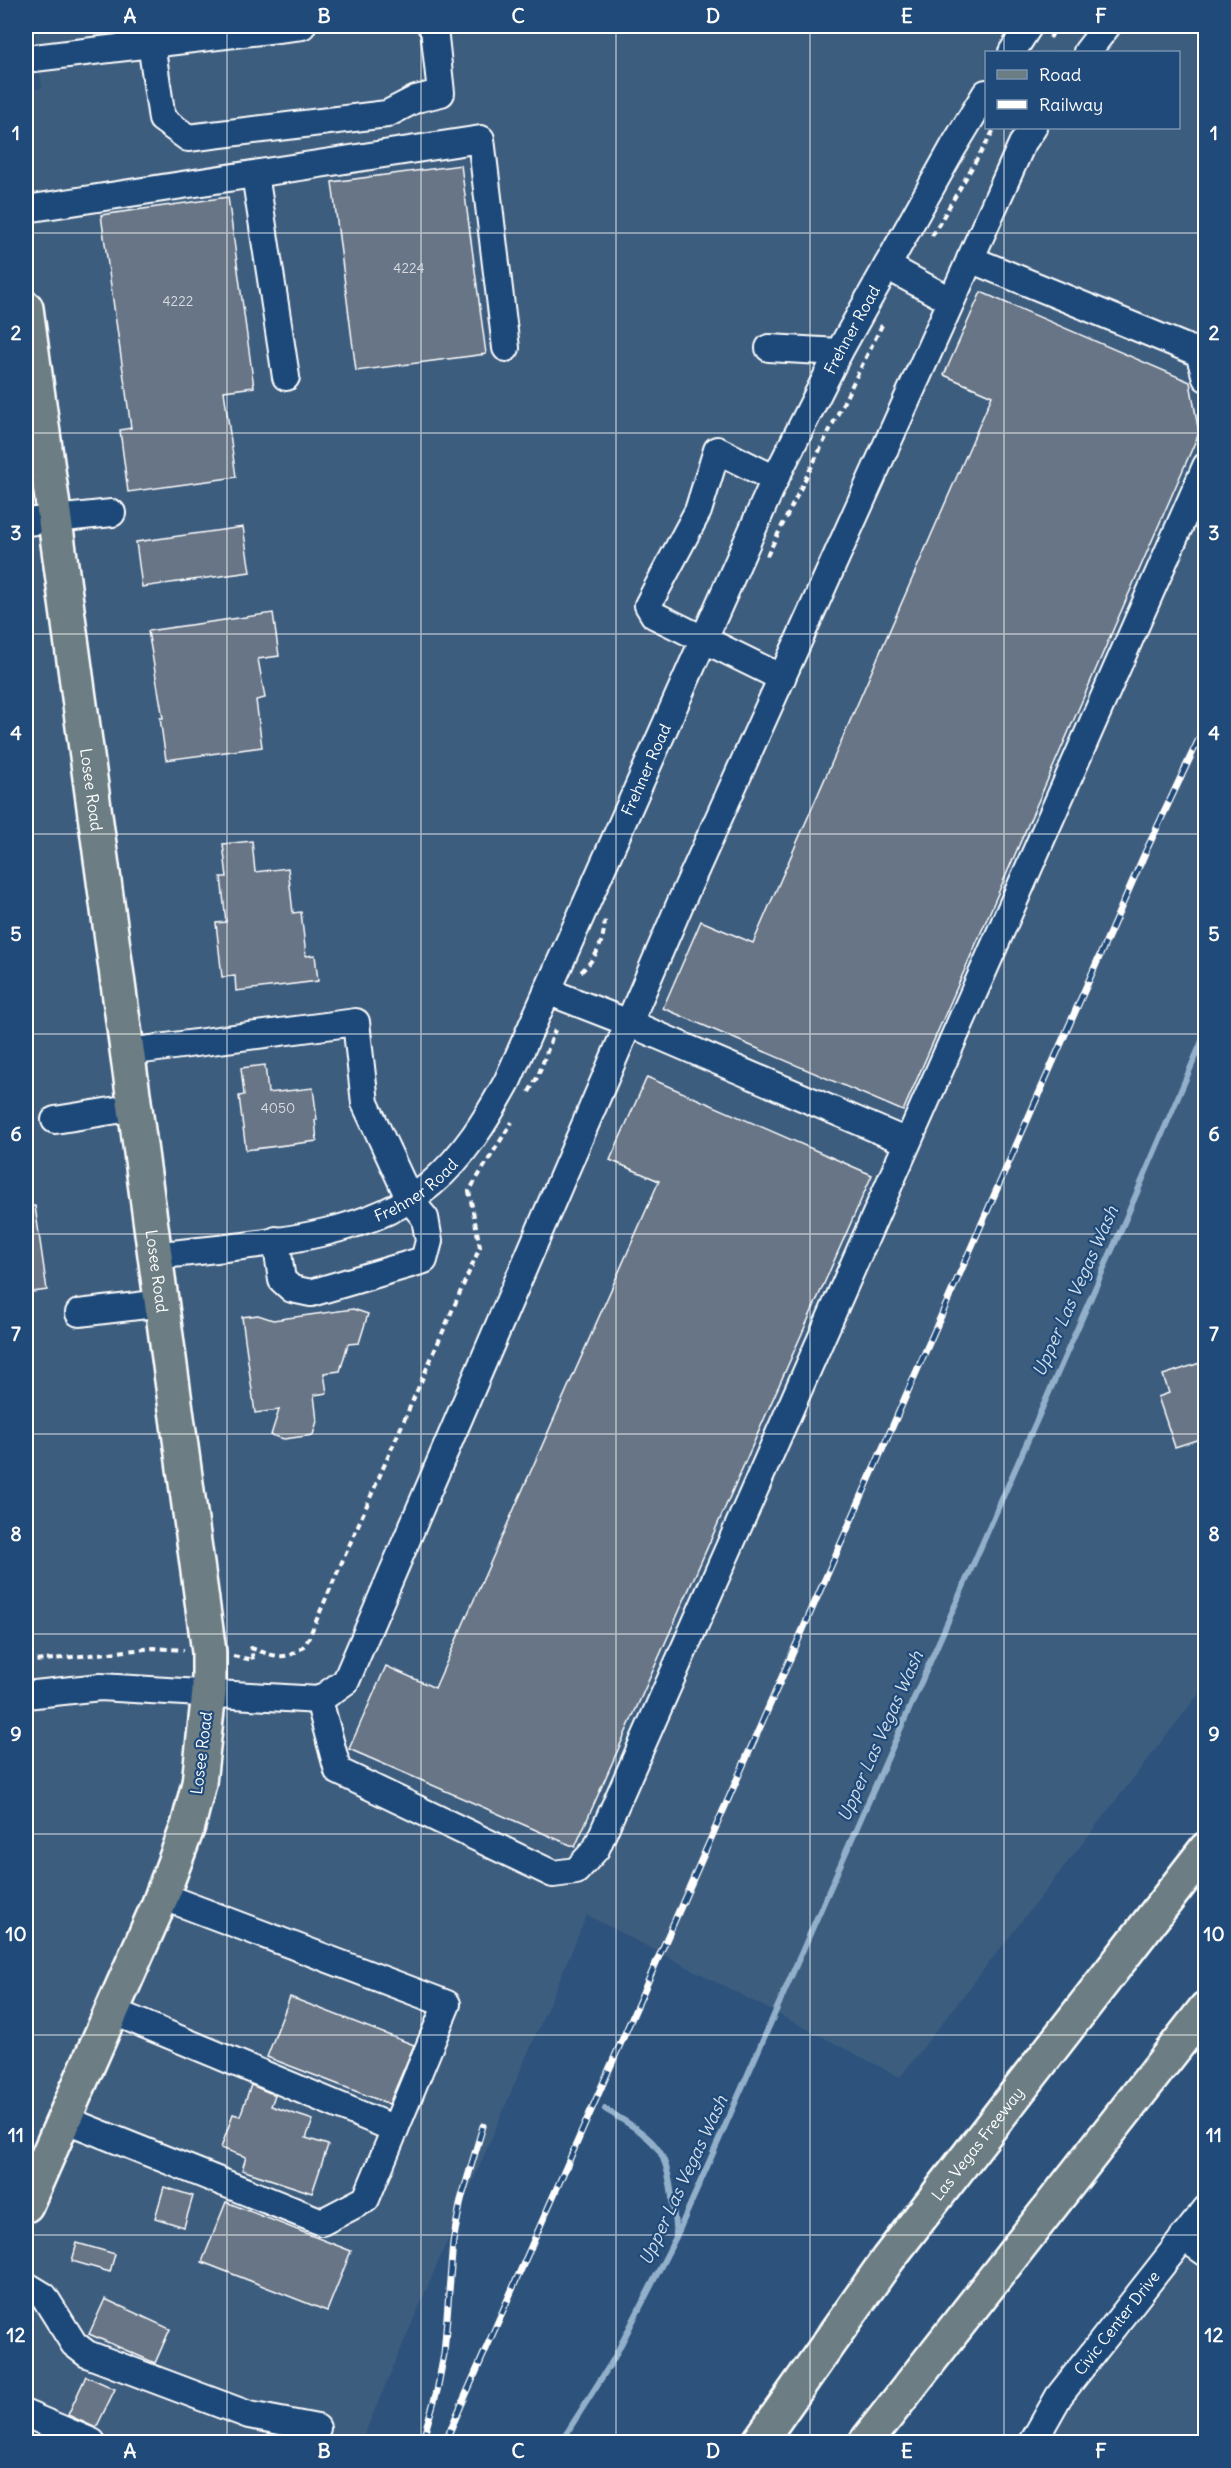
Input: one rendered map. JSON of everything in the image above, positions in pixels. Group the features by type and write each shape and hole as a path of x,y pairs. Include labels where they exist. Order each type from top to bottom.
{"main road":[{"name":"Losee Road","path":"26,308 40,520 136,1107 207,1629 208,1692 199,1783 188,1826 162,1896 26,2205"},
{"name":"Las Vegas Freeway","path":"759,2442 888,2259 1206,1849"},
{"path":"866,2442 1206,2008"}],"street":[{"path":"26,59 302,26"},
{"path":"151,43 162,119 188,138 387,114 416,99 441,93 434,28 431,26"},
{"path":"1013,51 1029,26"},
{"path":"1088,51 1107,26"},
{"name":"Frehner Road","path":"156,1256 276,1240 358,1223 410,1200 449,1167 486,1120 507,1082 775,479 839,352 954,146 985,96"},
{"path":"26,1695 100,1686 319,1700 346,1681 629,1023 970,259 1022,144 1032,129"},
{"path":"26,208 481,139 506,348"},
{"path":"255,174 286,377"},
{"path":"970,259 1199,353 1206,378"},
{"path":"887,266 951,302"},
{"path":"769,348 839,352"},
{"path":"775,479 717,450 698,511 648,605 654,615 782,678"},
{"path":"319,1700 338,1771 553,1874 576,1871 596,1849 1206,466"},
{"path":"40,520 112,513"},
{"path":"547,991 629,1023 907,1142"},
{"path":"128,1052 356,1022 365,1103 410,1200 425,1218 429,1241 424,1260 336,1288 311,1293 292,1289 282,1281 276,1240"},
{"path":"55,1120 136,1107"},
{"path":"79,1313 163,1303"},
{"path":"64,2119 322,2222 366,2199 447,2004 162,1896"},
{"path":"112,2011 395,2129"},
{"name":"Civic Center Drive","path":"1033,2442 1059,2396 1206,2209"},
{"path":"1183,2237 1206,2253"},
{"path":"26,2285 44,2296 74,2344 87,2354 249,2415 317,2428 310,2442"},
{"path":"26,2414 92,2442"}],"shaded area":[{"path":"34,26 1205,26 1205,1686 900,2077 587,1915 361,2442 26,2442 26,91 42,88"},
{"path":"1205,2185 1205,2442 1034,2442"}],"building":[{"path":"461,165 486,354 356,371 332,182"},
{"path":"228,197 254,387 224,391 236,477 128,492 120,430 131,428 101,215"},
{"path":"981,292 1190,382 1199,433 903,1111 663,1008 701,921 753,943 992,396 944,375"},
{"path":"243,527 250,572 142,587 136,542"},
{"path":"273,613 279,656 258,659 265,698 256,700 262,747 166,760 160,718 163,718 148,631"},
{"path":"252,841 255,872 288,868 293,913 301,912 306,956 315,955 318,981 236,991 235,976 222,977 216,923 226,922 221,877 227,877 223,844"},
{"path":"265,1065 268,1093 313,1088 317,1141 246,1150 239,1096 244,1095 241,1068"},
{"path":"647,1077 872,1175 575,1847 349,1749 386,1666 435,1688 659,1181 610,1160"},
{"path":"35,1206 47,1290 26,1293 26,1207"},
{"path":"353,1309 368,1314 359,1343 348,1344 340,1371 324,1373 327,1393 314,1395 317,1421 313,1435 284,1439 271,1435 279,1410 255,1413 242,1317 258,1315 273,1320"},
{"path":"1206,1361 1206,1437 1175,1447 1158,1397 1169,1393 1163,1375"},
{"path":"290,1997 414,2045 389,2104 267,2057"},
{"path":"251,2085 275,2095 271,2106 313,2120 306,2138 328,2145 312,2193 242,2170 246,2157 221,2148 233,2114 240,2116"},
{"path":"164,2187 193,2196 184,2227 155,2218"},
{"path":"226,2202 351,2251 327,2311 202,2262"},
{"path":"77,2243 115,2254 110,2272 72,2261"},
{"path":"105,2299 170,2329 155,2363 89,2334"},
{"path":"86,2376 115,2389 96,2428 68,2415"}],"waterway":[{"name":"Upper Las Vegas Wash","path":"561,2442 613,2360 676,2237 1206,1032"},
{"path":"605,2109 642,2133 660,2152 670,2181 676,2235"}],"railway":[{"path":"445,2442 1145,853 1206,724"},
{"path":"422,2442 437,2391 444,2354 453,2242 461,2200 483,2126"}]}
